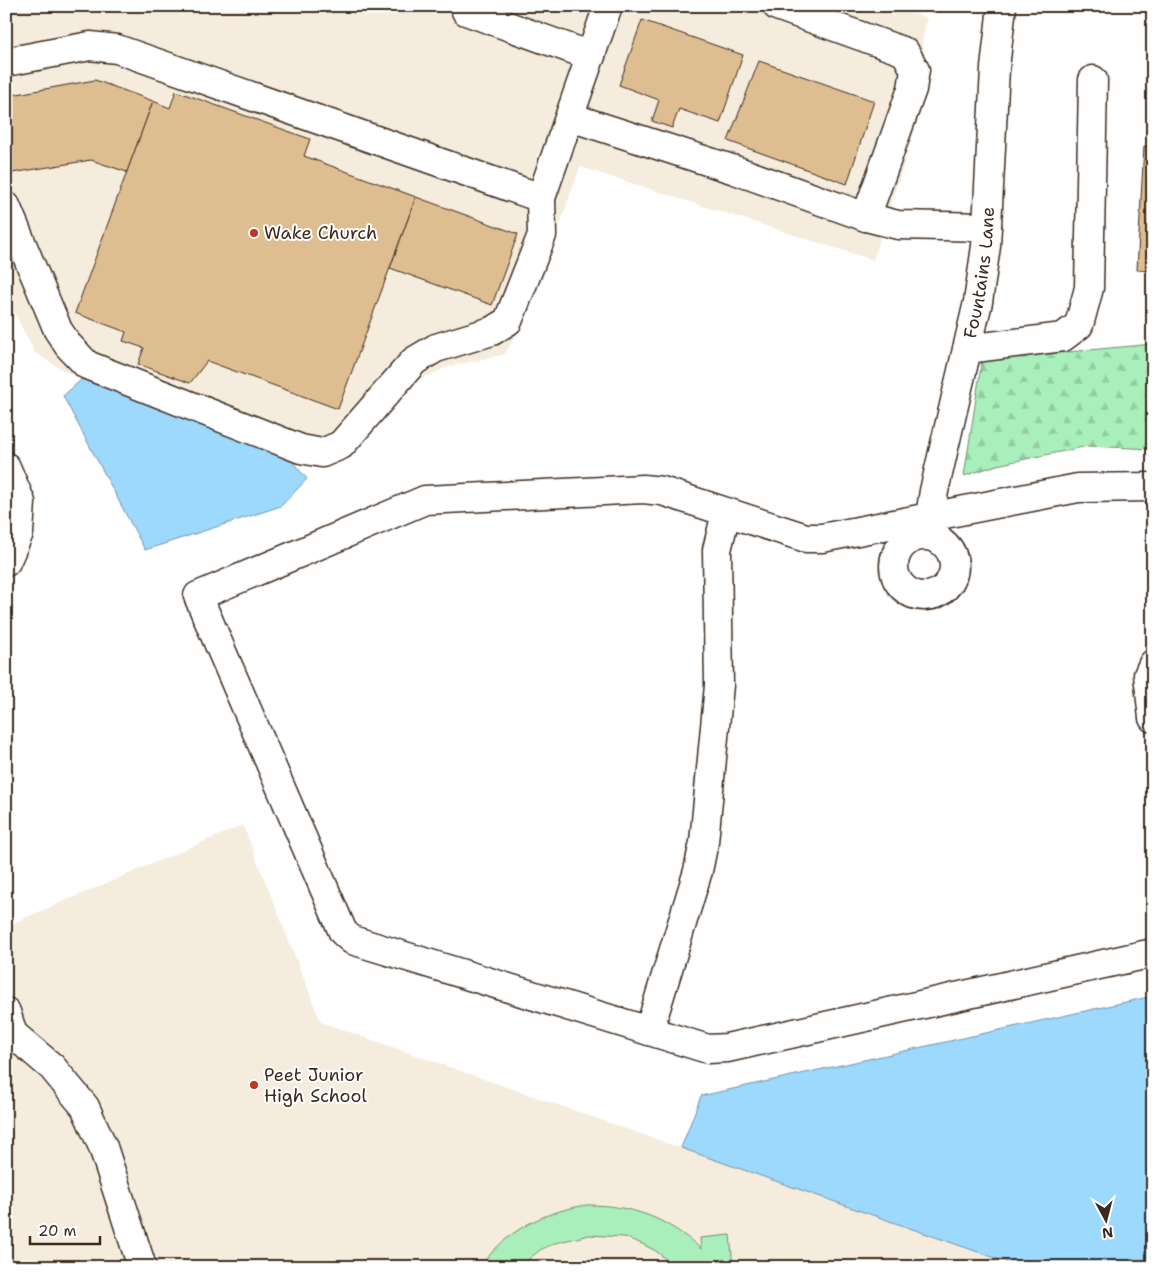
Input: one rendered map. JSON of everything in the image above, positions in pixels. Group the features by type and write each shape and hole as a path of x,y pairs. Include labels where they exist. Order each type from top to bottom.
{"street":[{"path":"468,6 466,11 590,56"},
{"path":"6,206 58,330 68,345 87,365 301,449 322,453 341,445 414,361 436,348 492,331 508,321 542,235 541,198 608,6"},
{"path":"777,6 905,52 915,70 912,89 866,217"},
{"name":"Fountains Lane","path":"929,526 978,302 987,227 995,68 1002,6"},
{"path":"6,62 90,46 117,48 541,198"},
{"path":"967,349 1063,337 1079,325 1089,288 1092,80"},
{"path":"570,116 735,170 866,217 898,225 987,227"},
{"path":"6,467 21,502 19,533 6,562"},
{"path":"1153,487 1078,488 929,526 822,538 806,538 662,490 643,489 425,500 198,596 343,932 352,940 708,1049 727,1048 1153,953"},
{"path":"649,1031 698,872 704,842 719,685 716,550 726,512"},
{"path":"1153,664 1148,675 1153,718"},
{"path":"9,1026 52,1067 85,1107 103,1147 142,1267"}],"shaded area":[{"path":"6,6 891,6 927,18 922,41 927,70 925,98 873,260 580,167 529,312 505,354 447,367 416,382 367,433 291,460 66,372 35,353 6,296"},
{"name":"Peet Junior High School","path":"243,825 321,1022 1021,1267 6,1267 6,926"}],"green space":[{"path":"1153,344 1153,449 1088,446 997,465 964,476 982,360"},
{"path":"587,1205 619,1208 648,1215 675,1229 701,1249 700,1238 730,1235 733,1267 675,1267 656,1251 624,1237 589,1235 555,1243 540,1250 519,1267 480,1267 502,1243 527,1225 555,1212"}],"water":[{"path":"82,379 291,460 307,479 281,506 145,550 63,396"},
{"path":"1153,996 1153,1267 1021,1267 681,1148 701,1096"}],"building":[{"path":"642,20 743,55 720,123 679,109 672,128 652,121 659,100 619,85"},
{"path":"759,61 874,101 847,184 728,141"},
{"path":"95,80 153,101 127,172 91,160 6,174 6,96"},
{"name":"Wake Church","path":"176,91 310,139 304,156 416,197 338,409 207,361 190,383 138,364 144,348 123,341 126,332 75,313 153,101 170,108"},
{"path":"1144,146 1153,147 1153,271 1137,270"},
{"path":"416,197 518,234 492,305 390,268"}],"place":[{"name":"Wake Church","path":"254,233"},
{"name":"Peet Junior High School","path":"254,1085"}]}
